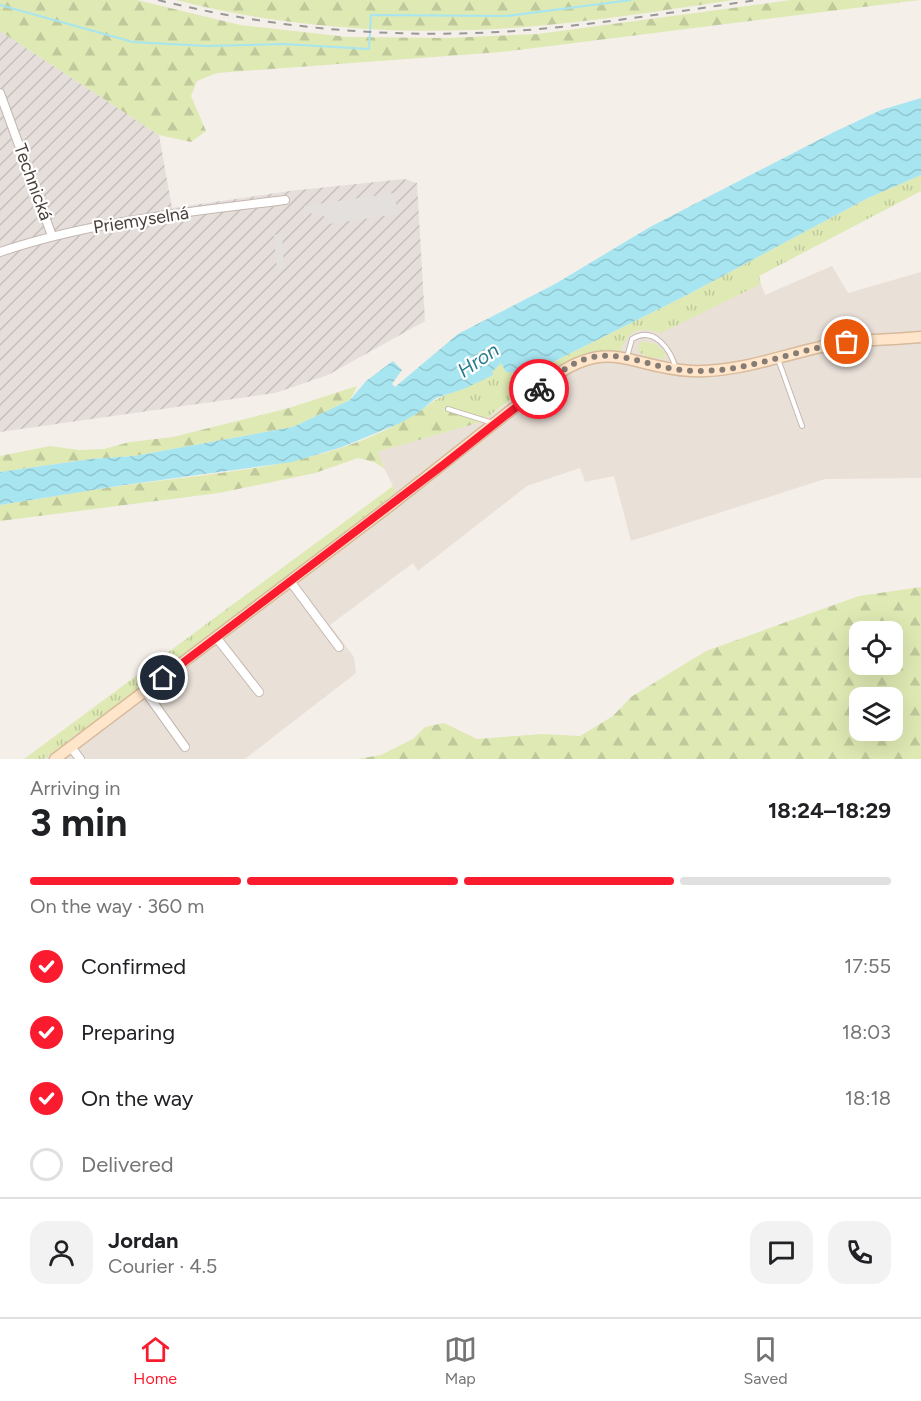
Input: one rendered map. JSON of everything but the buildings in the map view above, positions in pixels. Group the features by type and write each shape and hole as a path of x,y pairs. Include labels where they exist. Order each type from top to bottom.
{"street":[{"name":"Technická","path":"0,93 52,236"},
{"name":"Priemyselná","path":"0,252 52,236 104,225 285,200"},
{"path":"55,759 496,424 552,378 575,364 597,357 627,358 676,369 704,371 778,358 831,344 921,337"},
{"path":"290,581 339,647"},
{"path":"216,637 258,692"},
{"path":"145,691 184,747"},
{"path":"71,747 80,759"}],"lane":[{"path":"627,358 632,339 638,336 650,336 664,344 670,351 676,369"},
{"path":"778,358 801,426"},
{"path":"448,410 496,424"}],"shaded area":[{"path":"0,31 159,135 172,208 290,191 404,179 417,183 425,321 328,375 275,393 0,432"},
{"path":"394,193 398,214 329,224 327,217 304,212 304,206"},
{"path":"282,234 284,268 277,269 274,235"},
{"path":"832,266 848,293 921,272 921,478 825,479 631,541 614,476 585,482 580,468 527,486 418,571 413,563 330,625 354,657 356,673 245,759 44,759 292,575 396,492 376,452 481,422 563,364 584,355 603,351 620,352 632,332 645,329 662,332 761,284 765,295"}],"green space":[{"path":"0,0 137,0 240,25 348,37 447,38 538,34 791,0 920,0 501,52 217,73 197,81 191,96 206,131 191,142 159,135 0,31"},
{"path":"176,0 733,0 567,23 428,31 299,23 257,17"},
{"path":"921,175 921,191 759,276 761,284 661,333 646,330 635,332 627,338 620,352 601,351 570,361 538,379 481,422 430,404 492,375 501,362 519,373 533,372 689,294 868,198"},
{"path":"642,341 656,344 665,353 665,359 646,357 639,352 638,346"},
{"path":"357,386 350,400 293,427 134,456 91,459 0,472 0,456 50,446 80,450 104,449 130,442 173,437 289,408"},
{"path":"430,404 481,422 377,452 385,469 374,462 358,458 315,473 219,493 0,521 0,505 259,467 331,451 399,424"},
{"path":"393,486 396,492 292,575 44,759 24,759"},
{"path":"921,587 921,759 357,759 381,755 413,739 425,727 444,723 477,739 542,734 580,736 613,716 631,697 706,651 859,596"}],"water":[{"name":"Hron","path":"921,98 921,175 868,198 689,294 533,372 506,372 501,363 492,372 493,375 466,388 436,398 418,413 398,424 342,447 292,462 0,505 0,472 91,459 134,456 293,427 350,400 366,381 393,361 402,370 392,384 395,387 458,334 555,284 650,227 832,133 881,110"}],"waterway":[{"path":"0,5 133,42 207,46 284,44 369,49 371,15 507,16 631,0"}],"railway":[{"path":"158,0 255,20 304,26 353,31 451,34 550,28 757,0"}],"way so far":[{"path":"539,389 563,370 585,359 597,357 627,358 656,366 704,371 737,367 847,342"}],"route":[{"path":"163,678 539,389"}]}
